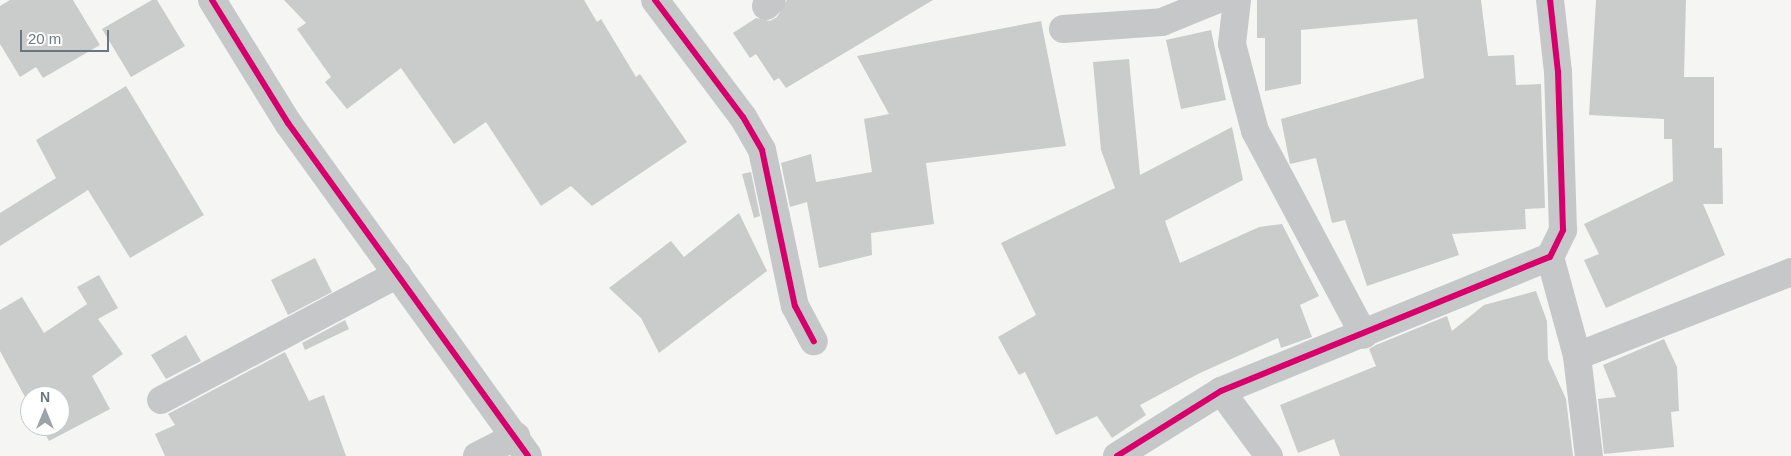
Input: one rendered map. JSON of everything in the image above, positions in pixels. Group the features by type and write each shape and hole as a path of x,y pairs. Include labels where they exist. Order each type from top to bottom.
{"street":[{"path":"212,0 288,123 522,446 477,456"},
{"path":"655,0 743,117 762,150 795,306 814,341"},
{"path":"1063,29 1162,22 1216,0"},
{"path":"1237,0 1232,44 1255,130 1364,335"},
{"path":"1550,0 1558,72 1563,230 1550,257 1577,356 1590,456"},
{"path":"1117,456 1221,390 1364,335 1550,257"},
{"path":"1577,356 1791,272"},
{"path":"161,400 398,274"},
{"path":"1221,390 1269,456"}],"building":[{"path":"10,0 73,0 100,45 43,78 36,67 20,77 0,44 0,6"},
{"path":"152,0 157,0 185,46 131,77 102,29"},
{"path":"284,0 584,0 597,22 601,19 636,77 640,74 687,142 592,206 571,186 541,206 486,122 454,144 401,68 347,109 325,82 331,77 297,29 306,23"},
{"path":"787,0 933,0 786,88 779,78 774,81 756,54 750,58 733,33 756,18 770,21 777,17"},
{"path":"1257,0 1481,0 1488,56 1514,55 1516,85 1541,84 1545,208 1525,209 1526,229 1452,234 1459,255 1367,286 1345,220 1332,223 1316,158 1290,164 1281,119 1424,78 1417,19 1301,30 1301,84 1265,91 1265,38 1257,38"},
{"path":"1596,0 1686,0 1684,77 1714,77 1714,148 1722,148 1723,204 1703,204 1725,255 1606,308 1584,260 1599,254 1584,224 1673,181 1672,139 1664,139 1664,119 1589,115"},
{"path":"1041,21 1066,146 926,163 934,224 871,233 872,255 819,268 807,202 790,207 781,163 811,154 816,182 872,172 864,119 889,114 857,56"},
{"path":"1211,30 1226,100 1181,109 1166,40"},
{"path":"1129,59 1140,175 1232,127 1243,180 1165,221 1180,263 1259,227 1282,224 1319,296 1300,305 1312,337 1281,348 1278,338 1200,373 1140,405 1146,415 1112,438 1097,416 1056,435 1025,372 1019,375 998,337 1036,315 1001,243 1115,188 1101,150 1093,62"},
{"path":"126,86 204,215 130,258 88,190 0,246 0,213 56,178 36,140"},
{"path":"751,172 760,216 754,218 742,174"},
{"path":"739,213 767,271 659,353 641,318 609,288 671,241 684,257"},
{"path":"315,258 332,292 288,315 271,280"},
{"path":"99,275 118,308 98,319 123,354 92,376 110,409 70,430 70,386 20,386 20,388 0,351 0,310 22,297 44,333 87,304 77,287"},
{"path":"1536,291 1547,321 1548,359 1566,399 1573,456 1340,456 1334,439 1298,453 1280,405 1376,366 1369,349 1376,345 1447,316 1452,331 1484,305"},
{"path":"345,320 349,329 305,350 302,343"},
{"path":"186,335 201,361 166,379 151,355"},
{"path":"1664,339 1677,367 1679,411 1671,412 1674,447 1604,454 1598,399 1616,397 1603,365"},
{"path":"285,352 309,401 324,395 346,456 165,456 155,434 175,425 168,414"},
{"path":"46,436 59,436 49,441"}],"cycle path":[{"path":"212,0 288,123 528,456"},
{"path":"655,0 743,117 762,150 795,306 814,341"},
{"path":"1117,456 1221,391 1550,257 1563,230 1558,72 1550,0"}]}
